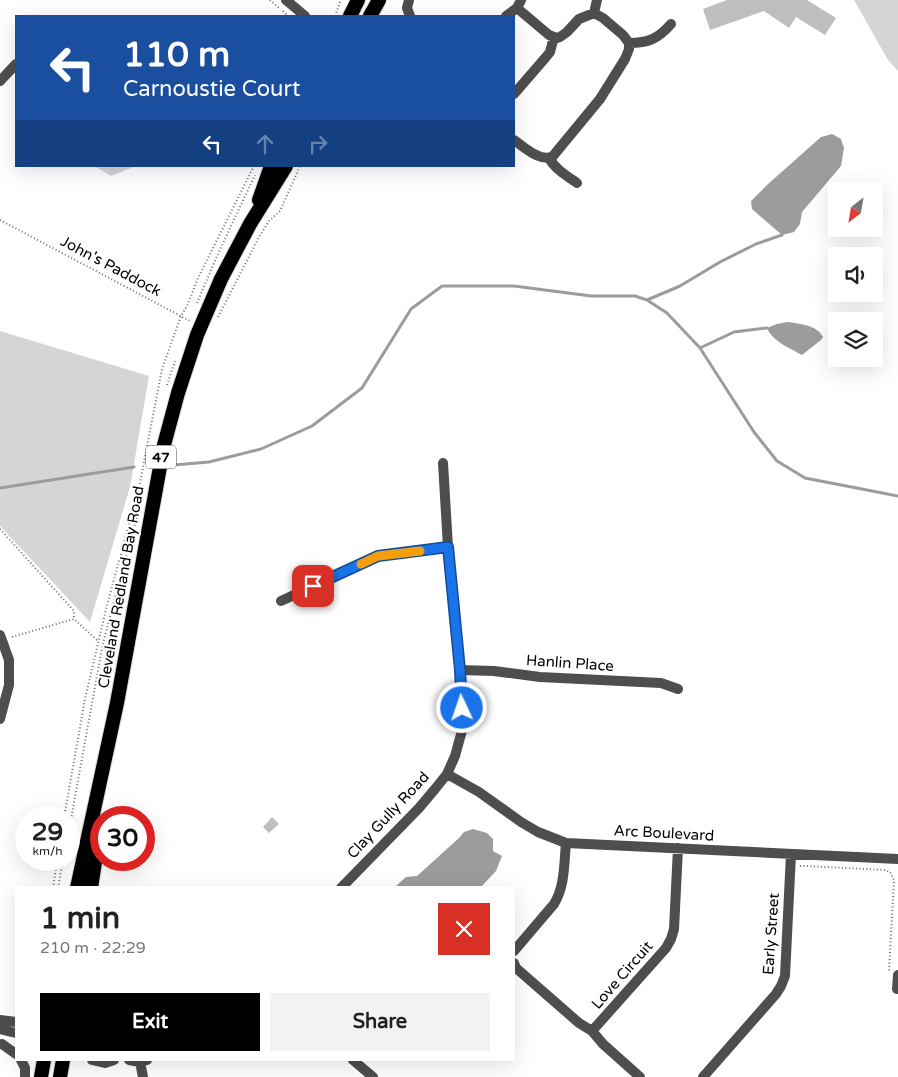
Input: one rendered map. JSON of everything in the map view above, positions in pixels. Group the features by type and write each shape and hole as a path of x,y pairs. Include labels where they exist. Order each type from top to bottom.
{"highway":[{"path":"350,15 358,0"},
{"path":"370,15 378,0"},
{"name":"Cleveland Redland Bay Road","path":"250,224 271,167"},
{"name":"Cleveland Redland Bay Road","path":"77,886 116,703 164,445 178,393 208,325 221,279 250,224 285,167"},
{"name":"Cleveland Redland Bay Road","path":"103,806 116,703"},
{"path":"91,886 94,871"},
{"path":"41,1077 44,1061"},
{"path":"60,1077 63,1061"}],"street":[{"path":"286,0 304,15"},
{"path":"409,0 407,8 410,15"},
{"path":"594,13 597,0"},
{"path":"507,15 519,4 549,35 560,37 579,19 594,13"},
{"path":"515,142 538,156 549,158 558,150 600,99 625,59 629,43 623,35 594,13"},
{"path":"629,43 652,40 663,33 671,24"},
{"path":"515,93 550,52 554,37"},
{"path":"0,81 15,65"},
{"path":"549,158 552,164 577,183"},
{"name":"Clay Gully Road","path":"342,886 419,808 435,789 446,774 455,756 463,727 443,463"},
{"path":"281,601 378,556 448,547"},
{"path":"0,719 9,685 9,660 1,638"},
{"name":"Hanlin Place","path":"460,670 494,671 540,677 661,682 678,689"},
{"name":"Arc Boulevard","path":"446,774 479,792 538,832 566,843 898,859"},
{"path":"515,950 559,896 562,886 566,843"},
{"name":"Love Circuit","path":"592,1031 666,948 671,939 674,929 678,848"},
{"name":"Early Street","path":"703,1077 776,994 785,976 791,854"},
{"path":"515,966 579,1023 592,1031 603,1044 640,1077"},
{"path":"894,974 897,989"},
{"path":"0,1020 15,1022"},
{"path":"0,1029 15,1033"},
{"path":"1,1044 15,1047"},
{"path":"1,1044 15,1053"},
{"path":"22,1061 26,1077"},
{"path":"96,1061 105,1063 111,1061"},
{"path":"143,1077 144,1061"},
{"path":"354,1061 373,1077"}],"path":[{"path":"335,15 342,0"},
{"path":"66,806 85,699 107,605 139,488 162,369 181,316 198,278 254,167"},
{"path":"208,325 269,221 280,211 300,167"},
{"path":"197,304 256,172"},
{"name":"John's Paddock","path":"0,220 181,316 208,325"},
{"path":"167,387 175,362"},
{"path":"73,806 103,643 142,500"},
{"path":"0,529 74,611 74,619 98,642"},
{"path":"1,638 74,619"},
{"path":"798,866 885,870 890,872 894,880 894,974"},
{"path":"53,886 55,871"},
{"path":"58,886 61,871"},
{"path":"892,876 896,875"}],"shaded area":[{"path":"854,0 898,0 898,71 888,60"},
{"path":"832,134 841,139 844,148 841,166 802,212 800,224 794,232 782,235 752,209 751,201 821,137"},
{"path":"96,167 134,167 111,176"},
{"path":"788,322 803,324 817,330 823,337 802,355 778,341 767,328"},
{"path":"0,331 149,376 130,487 90,622 0,526"},
{"path":"473,829 487,833 493,839 493,851 502,856 496,871 482,886 396,886 406,877 417,876 464,832"}],"building":[{"path":"727,0 807,0 836,18 825,35 796,17 789,28 764,11 710,30 703,9"},
{"path":"272,817 279,824 269,833 263,827"}],"waterway":[{"path":"647,300 680,286 720,262 756,244 782,235"},
{"path":"174,465 209,462 261,449 312,426 362,388 411,309 442,286 514,286 591,296 635,296 647,300 667,313 700,348 754,432 777,461 805,478 898,496"},
{"path":"700,348 734,332 767,328"},
{"path":"0,488 134,467"}],"slow traffic":[{"path":"361,564 378,556 420,551"}],"route":[{"path":"313,586 378,556 448,547 462,708"}]}
